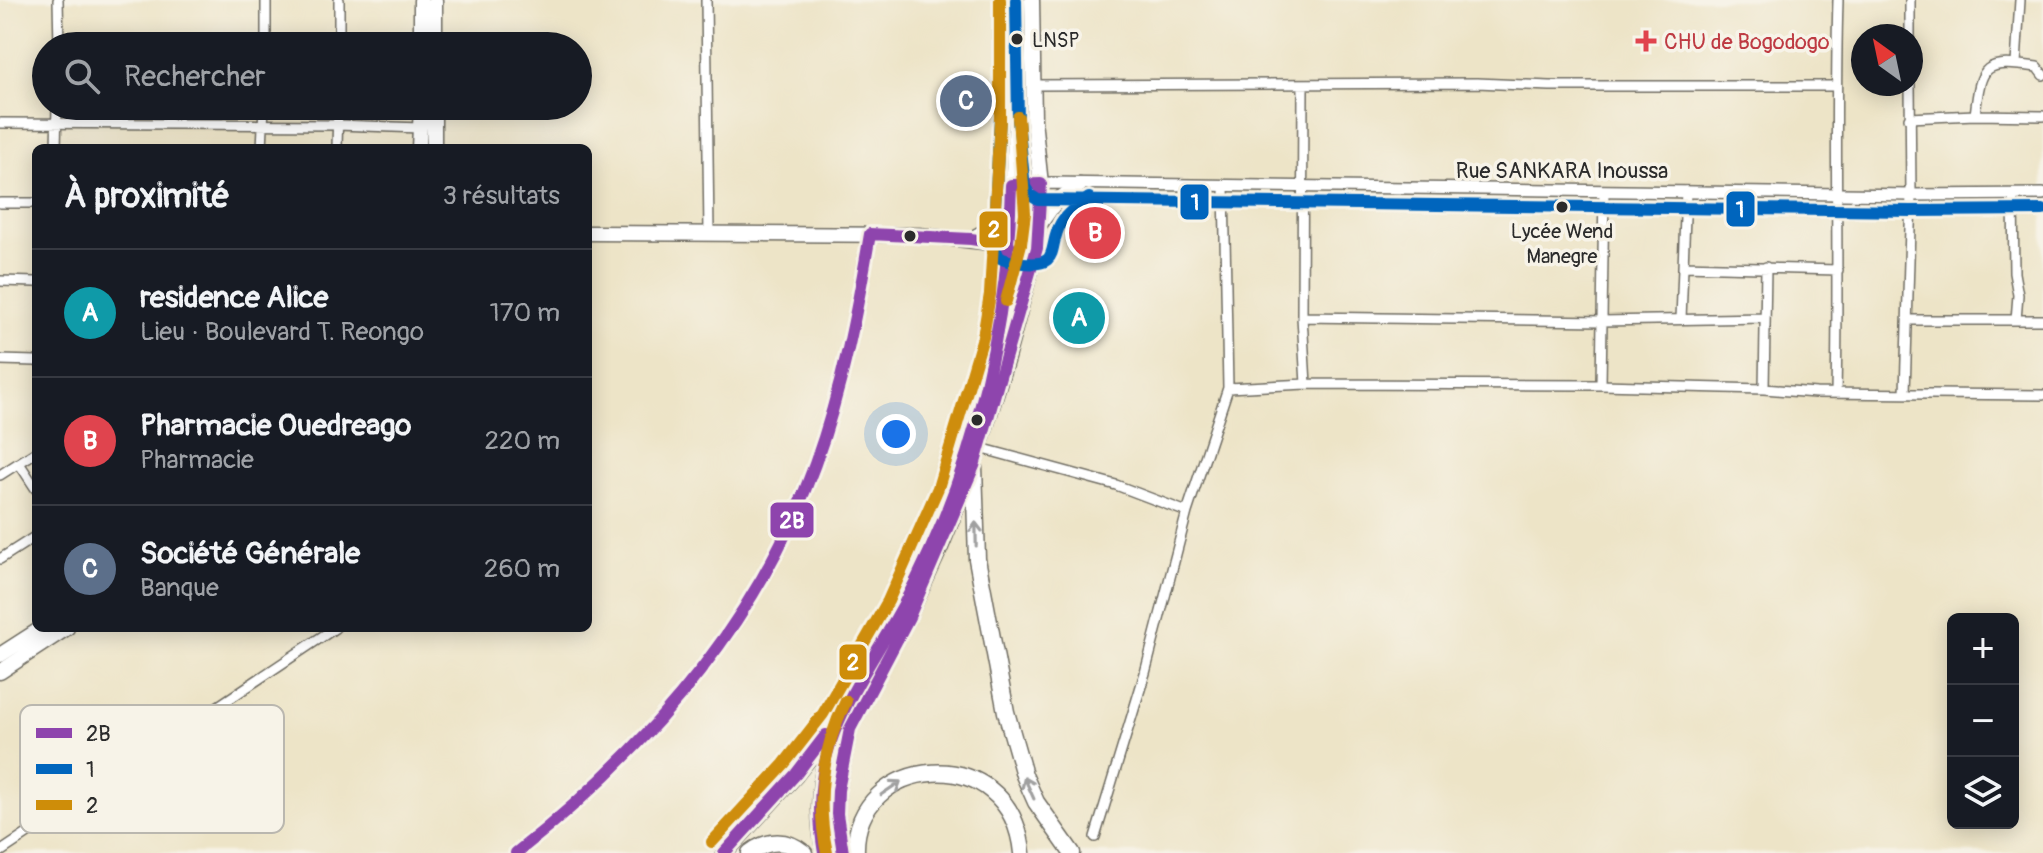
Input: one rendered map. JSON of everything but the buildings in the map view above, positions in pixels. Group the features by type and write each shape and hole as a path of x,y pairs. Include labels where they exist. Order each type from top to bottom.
{"highway":[{"path":"974,466 977,559 1006,712 1024,775 1036,802 1072,853"},
{"path":"724,853 796,774 836,723"},
{"path":"856,853 857,835 866,811 885,791 907,778 931,772 969,776 994,791 1004,802 1017,827 1022,853"},
{"path":"750,853 768,843 781,842 804,853"}],"main road":[{"path":"421,0 421,32"},
{"path":"435,0 435,32"},
{"path":"824,853 820,812 824,765 836,723 902,608 953,494 999,341 1006,296 1016,120 1016,0"},
{"path":"843,853 837,814 844,751 857,713 909,617 974,466 1037,248 1041,184 1033,85 1032,0"},
{"path":"419,144 420,120"},
{"path":"434,120 434,144"},
{"path":"1040,224 1057,200 1080,185"},
{"path":"971,239 995,226 1011,208"},
{"path":"592,233 870,234 971,239 1037,248"},
{"path":"0,655 36,632"},
{"path":"0,672 61,632"}],"street":[{"path":"58,0 59,32"},
{"path":"266,0 266,32"},
{"path":"339,0 339,32"},
{"path":"706,0 709,234"},
{"path":"1836,393 1838,193 1835,86 1838,0"},
{"path":"1910,0 1910,24"},
{"path":"2016,64 2020,0"},
{"path":"1975,115 1978,86 1984,70 1991,66 2016,64 2037,67 2043,75"},
{"path":"1033,85 1477,83 1835,86"},
{"path":"1303,85 1302,317 1306,384"},
{"path":"1905,393 1911,195 1910,96"},
{"path":"1909,118 2043,116"},
{"path":"262,144 264,120"},
{"path":"337,144 338,120"},
{"path":"0,123 420,128"},
{"path":"56,144 57,123"},
{"name":"Rue SANKARA Inoussa","path":"1011,185 2043,194"},
{"path":"1095,837 1145,673 1187,512 1228,388 1224,187"},
{"path":"1601,385 1604,191"},
{"path":"1681,319 1686,191"},
{"path":"2013,196 2014,273 2018,295 2016,320"},
{"path":"0,203 32,203"},
{"path":"516,853 557,822 653,729 730,630 770,566 802,498 829,425 855,327 870,234"},
{"path":"1683,266 1838,270"},
{"path":"1764,389 1766,267"},
{"path":"0,281 32,282"},
{"path":"1302,317 1602,321 1764,318"},
{"path":"1909,320 2043,320"},
{"path":"0,360 32,361"},
{"path":"1228,388 1306,384 1601,385 1836,393 2043,395"},
{"path":"980,448 1116,485 1187,512"},
{"path":"0,475 32,455"},
{"path":"19,463 32,483"},
{"path":"0,559 32,539"},
{"path":"220,705 329,632"},
{"path":"0,852 28,833"}],"transit line":[{"name":"2","path":"712,842 784,764 823,714 888,601 938,488 983,337 990,294 1000,120 1000,0"},
{"name":"1","path":"1016,0 1018,120 1025,187 1038,200 2043,210"},
{"name":"1","path":"1000,117 993,244 999,257 1007,261 1043,262 1051,254 1064,219 1089,198"},
{"name":"2","path":"1006,301 1021,244 1025,213 1018,117"},
{"name":"2B","path":"824,853 820,819 821,788 834,733 925,563 958,482 983,399 1006,272 1011,185 1041,184 1037,248 974,466 909,617 850,729 838,790 837,814 843,853"},
{"name":"2B","path":"516,853 610,771 653,727 730,630 763,577 791,522 825,436 848,350 870,234 971,239 1009,245"},
{"name":"2","path":"827,853 822,814 823,776 831,738 846,701"},
{"name":"2B","path":"724,853 796,774 826,735"}],"place":[{"name":"LNSP","path":"1017,39"},
{"name":"CHU de Bogodogo","path":"1646,41"},
{"name":"Société Générale","path":"966,101"},
{"name":"Lycée Wend Manegre","path":"1562,207"},
{"name":"Pharmacie Ouedreago","path":"1095,233"},
{"name":"residence Alice","path":"1079,318"}]}
